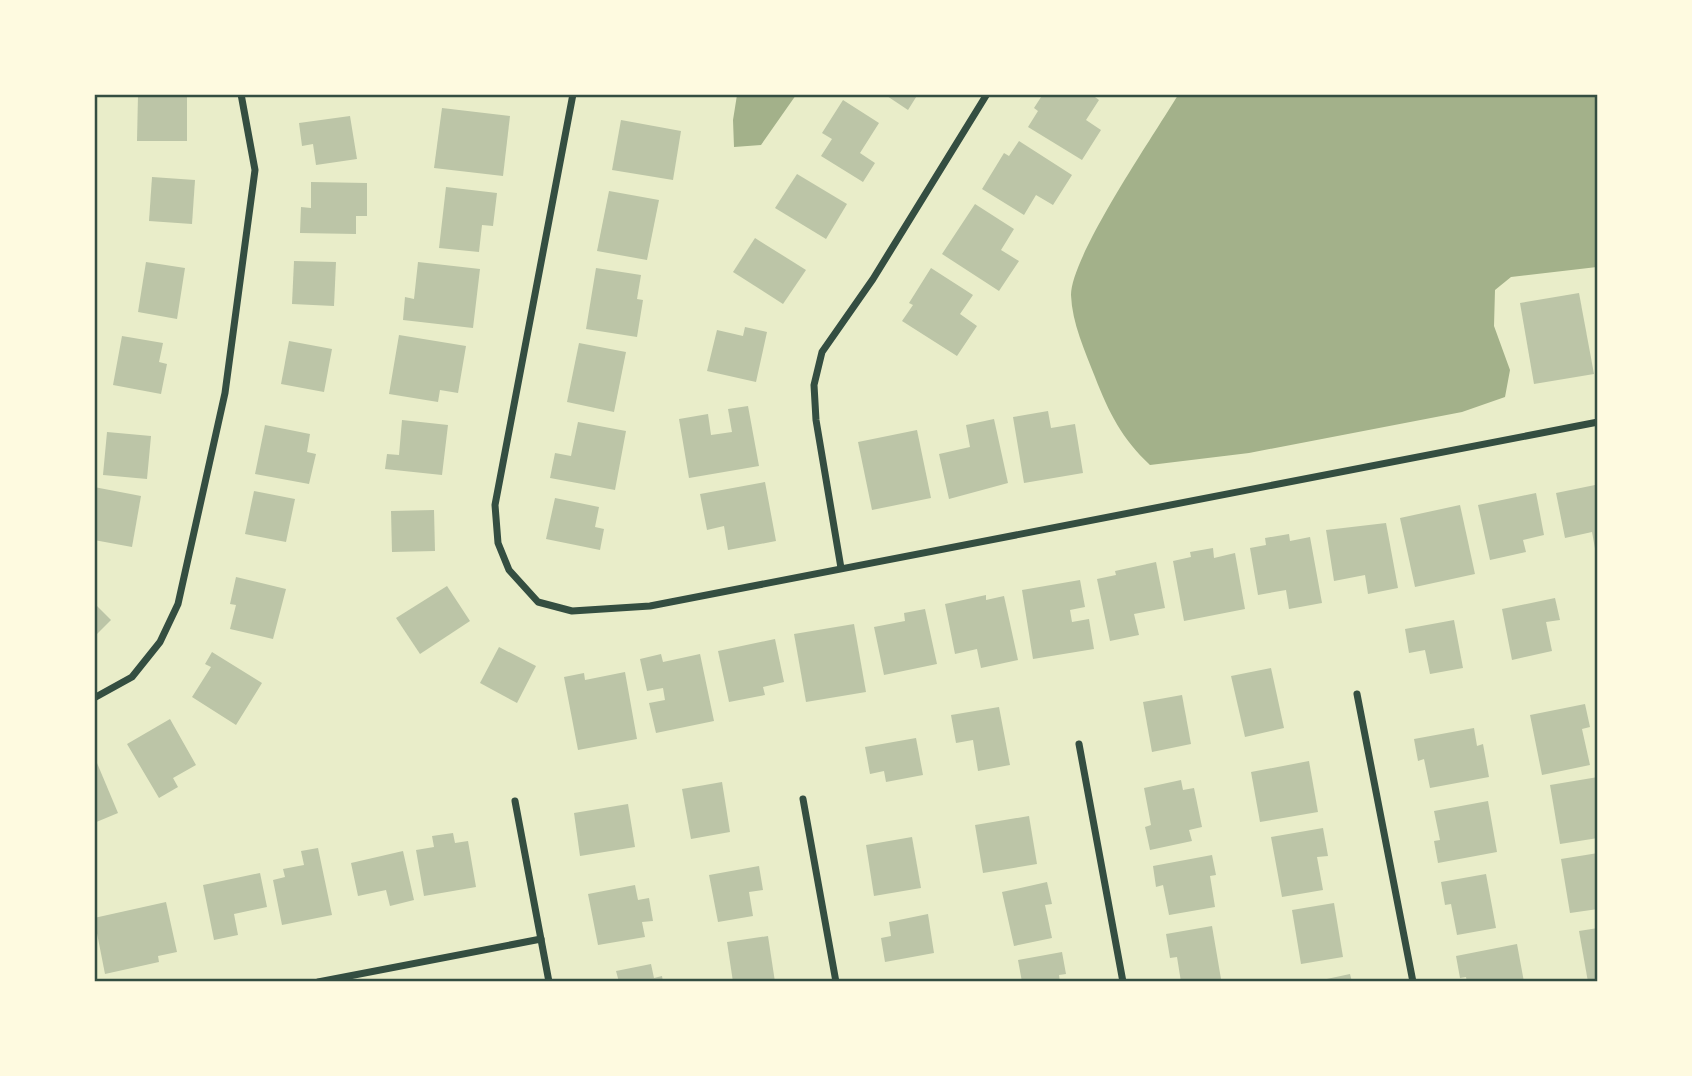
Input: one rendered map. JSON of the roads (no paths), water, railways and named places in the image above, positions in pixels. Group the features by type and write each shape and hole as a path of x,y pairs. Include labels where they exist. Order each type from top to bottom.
{"street":[{"path":"94,698 132,677 160,642 178,604 225,393 255,170 241,94"},
{"path":"573,94 495,505 498,543 509,570 538,602 572,611 650,606 1598,422"},
{"path":"841,568 816,420 814,385 822,352 873,279 988,94"},
{"path":"1357,694 1413,982"},
{"path":"1079,744 1123,982"},
{"path":"803,799 836,982"},
{"path":"515,801 549,982"},
{"path":"318,982 541,939"}]}
